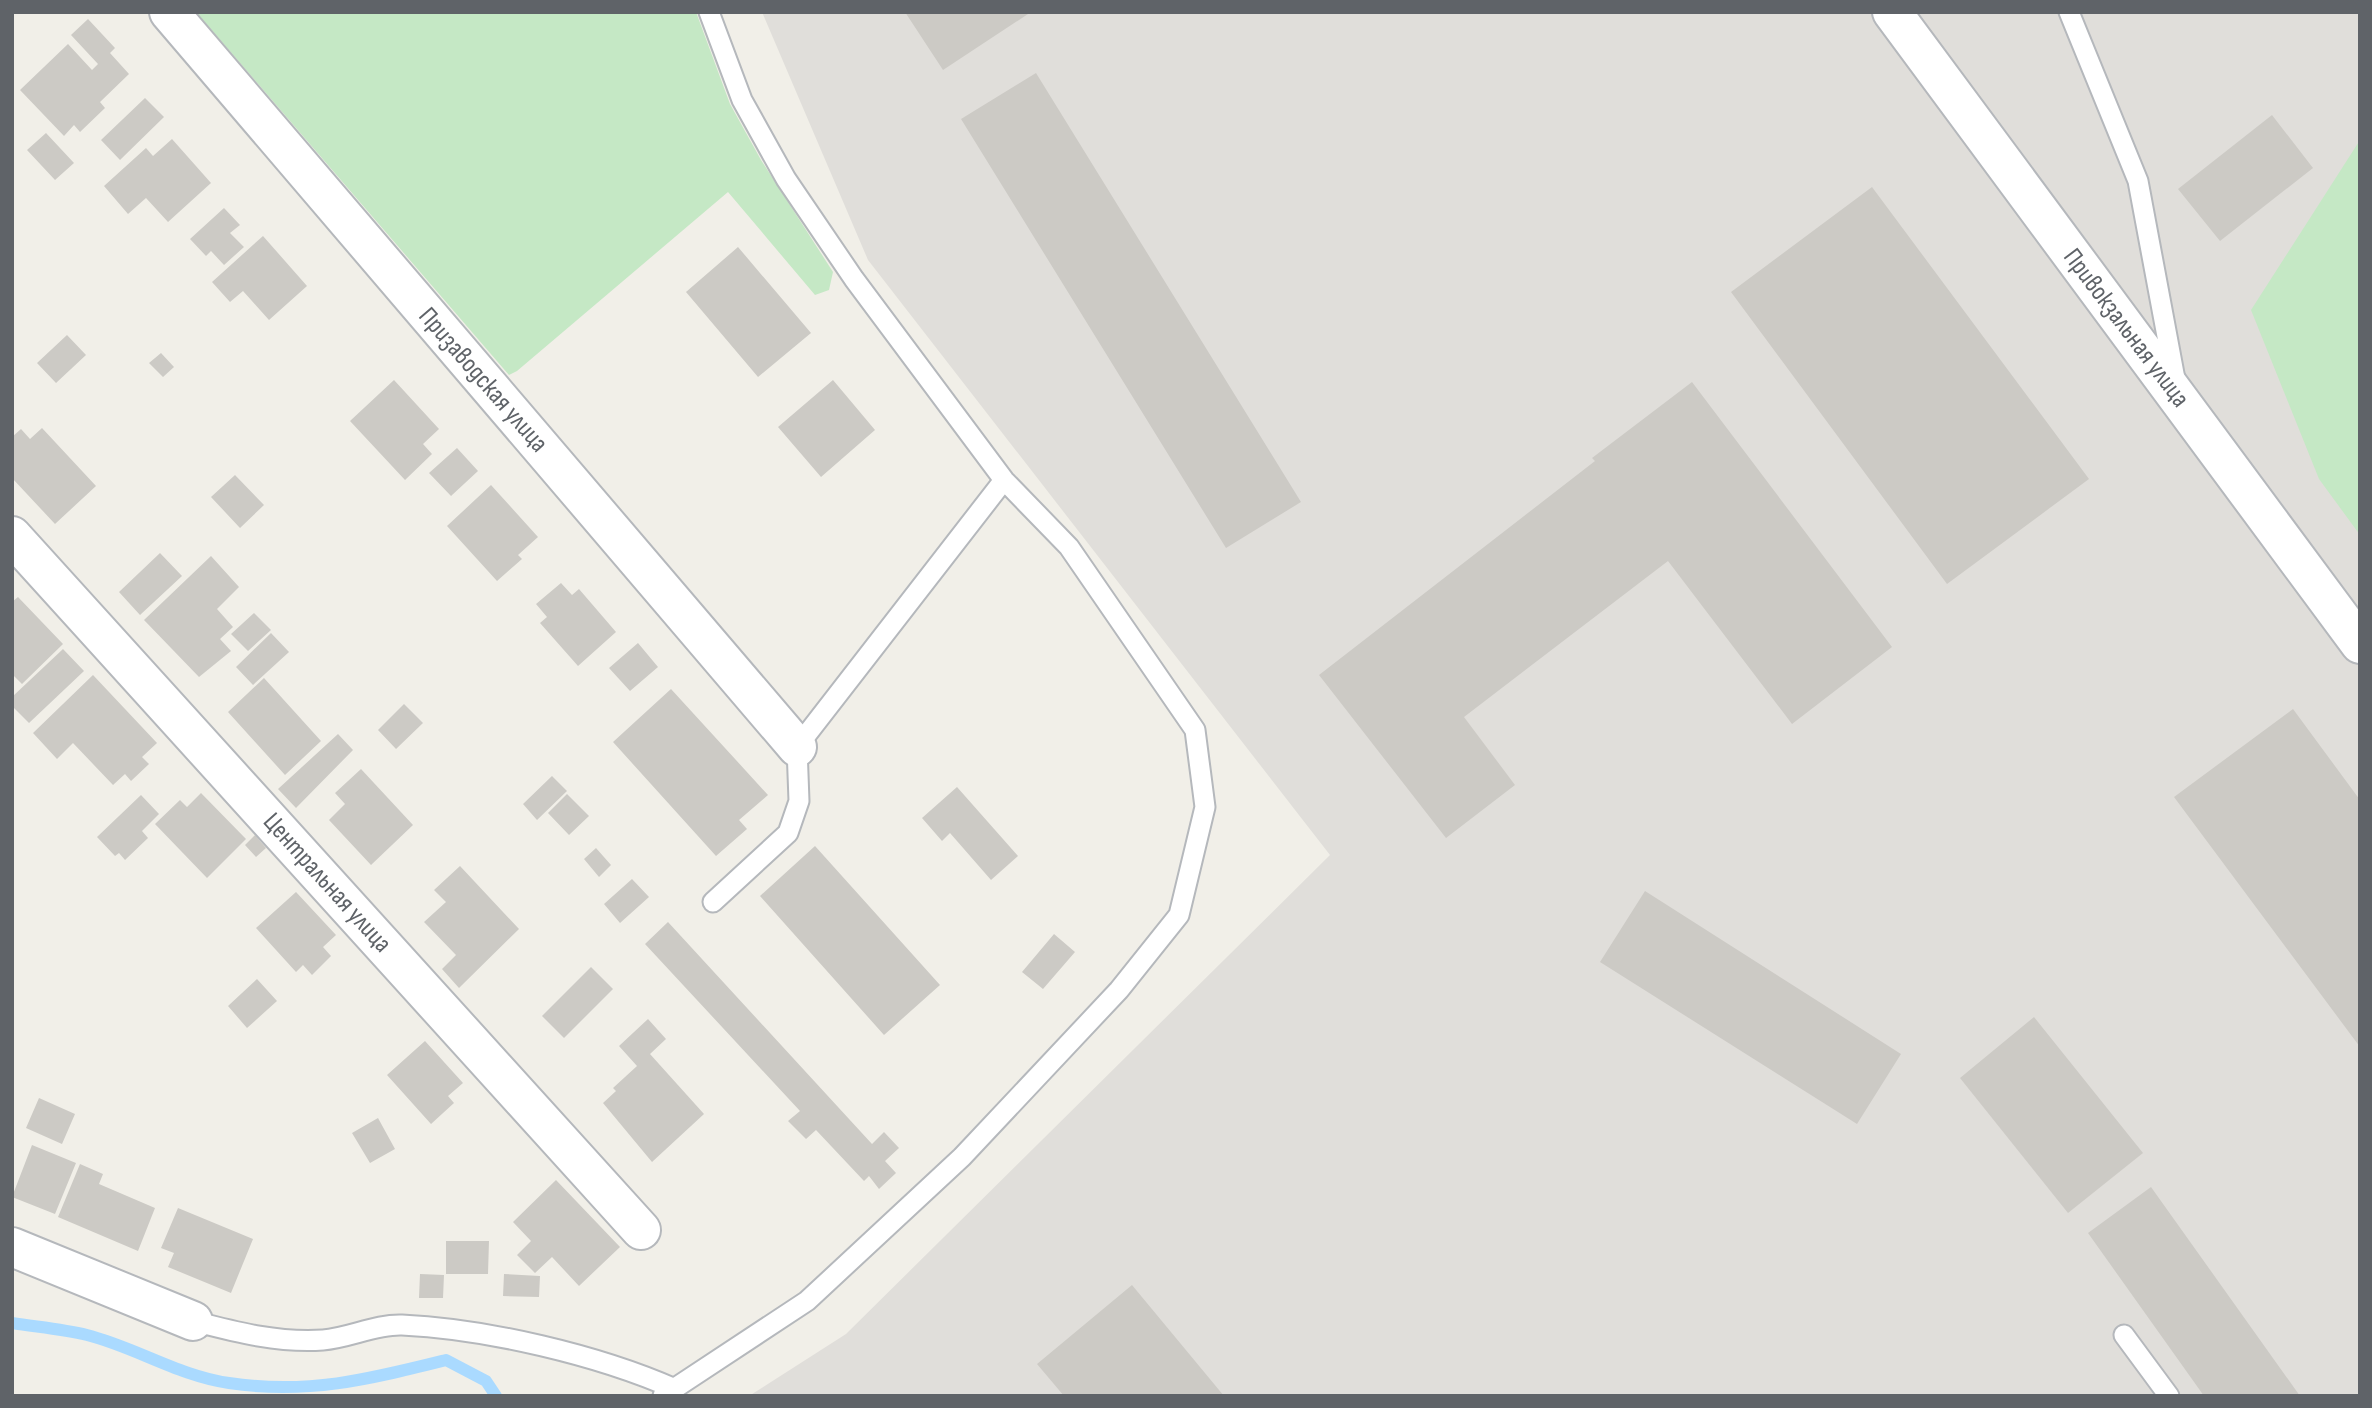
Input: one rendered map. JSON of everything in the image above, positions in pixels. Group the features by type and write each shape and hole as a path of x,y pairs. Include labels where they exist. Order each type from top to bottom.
{"street":[{"name":"Призаводская улица","path":"169,12 797,747"},
{"name":"Привокзальная улица","path":"1892,12 2360,644"},
{"name":"Центральная улица","path":"12,536 641,1230"},
{"path":"12,1247 192,1321"}],"lane":[{"path":"192,1321 262,1339 324,1340 399,1325 495,1337 635,1372 669,1393 807,1301 962,1157 1119,990 1179,915 1205,807 1195,730 1069,547 1004,480 854,279 786,179 742,100 709,12"},
{"path":"2069,12 2138,181 2178,399"},
{"path":"713,902 788,833 799,801 797,747 1004,480"},
{"path":"2124,1335 2169,1396"}],"shaded area":[{"path":"762,12 2360,12 2360,1396 749,1396 846,1334 1330,855 868,260"}],"green space":[{"path":"196,12 696,12 730,104 761,160 833,272 829,290 815,295 728,192 509,375"},
{"path":"2360,140 2360,535 2319,479 2251,310"}],"building":[{"path":"905,12 1031,12 943,70"},
{"path":"88,19 115,48 110,53 129,74 100,102 105,108 80,132 74,125 64,136 20,90 68,44 92,70 98,64 71,35"},
{"path":"1036,73 1301,502 1226,548 961,119"},
{"path":"145,98 164,117 120,160 101,140"},
{"path":"2272,115 2313,168 2220,241 2178,189"},
{"path":"46,133 74,163 55,180 27,150"},
{"path":"172,139 211,183 168,222 146,198 128,214 104,186 146,148 153,156"},
{"path":"1872,187 2089,479 1947,584 1731,292"},
{"path":"224,208 240,225 230,233 244,247 224,265 211,251 206,256 190,239"},
{"path":"263,236 307,286 269,320 243,291 230,302 212,282"},
{"path":"738,247 811,333 758,377 686,292"},
{"path":"67,335 86,355 56,383 37,363"},
{"path":"161,353 174,367 163,377 149,363"},
{"path":"394,380 439,429 423,444 432,454 405,480 350,421"},
{"path":"833,380 875,430 821,477 778,427"},
{"path":"1692,382 1892,647 1792,724 1668,561 1464,717 1515,785 1446,838 1319,675 1595,461 1592,458"},
{"path":"42,428 96,486 55,524 12,478 12,437 21,429 30,439"},
{"path":"457,448 478,471 451,496 429,473"},
{"path":"235,475 264,505 240,528 211,497"},
{"path":"491,485 538,537 518,555 522,559 497,581 447,526"},
{"path":"160,553 182,576 140,615 119,592"},
{"path":"211,556 239,587 217,609 233,627 220,639 231,651 199,677 144,620"},
{"path":"561,583 572,595 579,589 616,632 578,666 540,623 547,617 536,604"},
{"path":"18,597 63,644 22,684 12,674 12,602"},
{"path":"254,613 271,630 248,651 231,634"},
{"path":"271,633 289,652 253,685 236,667"},
{"path":"638,643 658,667 630,691 609,668"},
{"path":"63,649 84,671 29,723 12,706 12,697"},
{"path":"93,675 157,743 142,757 149,764 131,781 125,774 113,785 73,743 57,759 33,733"},
{"path":"264,678 321,741 285,775 228,712"},
{"path":"671,689 768,795 739,820 747,829 716,856 613,742"},
{"path":"404,704 423,723 396,749 378,730"},
{"path":"2293,709 2360,800 2360,1047 2174,797"},
{"path":"338,734 353,750 296,808 278,789"},
{"path":"361,769 413,825 371,865 329,820 345,804 335,793"},
{"path":"552,776 567,791 537,820 523,804"},
{"path":"957,787 1018,856 991,880 950,833 942,841 922,818"},
{"path":"201,793 246,839 207,878 155,824 180,800 187,807"},
{"path":"567,794 589,816 569,835 548,813"},
{"path":"141,795 159,814 142,831 148,838 125,860 119,853 115,856 97,837"},
{"path":"255,835 266,848 256,857 245,845"},
{"path":"815,846 940,985 884,1035 760,896"},
{"path":"596,848 611,865 599,877 584,859"},
{"path":"460,866 519,929 459,988 442,969 456,955 424,922 446,902 434,890"},
{"path":"632,879 649,897 620,923 604,904"},
{"path":"1645,891 1901,1054 1857,1124 1600,962"},
{"path":"296,892 336,935 323,947 331,956 312,975 303,965 296,972 256,928"},
{"path":"668,922 872,1144 884,1132 899,1148 885,1161 896,1173 879,1189 869,1176 864,1181 816,1130 806,1139 788,1121 800,1111 645,944"},
{"path":"1054,934 1075,952 1043,989 1022,972"},
{"path":"591,967 613,989 564,1038 542,1016"},
{"path":"257,979 277,1001 247,1028 228,1006"},
{"path":"2034,1017 2143,1153 2068,1213 1960,1078"},
{"path":"648,1019 666,1039 650,1054 704,1114 652,1162 603,1103 616,1091 613,1088 637,1066 619,1046"},
{"path":"425,1041 463,1083 448,1096 454,1103 431,1124 387,1075"},
{"path":"39,1098 75,1114 62,1144 26,1128"},
{"path":"378,1118 395,1149 370,1163 352,1133"},
{"path":"32,1145 76,1163 55,1214 12,1197"},
{"path":"80,1164 103,1174 99,1184 155,1208 138,1251 58,1217"},
{"path":"556,1180 620,1247 579,1286 552,1257 535,1273 517,1255 531,1241 513,1222"},
{"path":"2151,1187 2300,1396 2204,1396 2088,1233"},
{"path":"178,1208 253,1239 231,1293 168,1267 174,1253 161,1248"},
{"path":"446,1241 489,1241 488,1274 446,1274"},
{"path":"420,1274 444,1275 443,1298 419,1298"},
{"path":"504,1274 540,1276 539,1297 503,1296"},
{"path":"1132,1285 1224,1396 1064,1396 1037,1364"}],"waterway":[{"path":"12,1323 87,1335 192,1374 229,1383 258,1386 339,1383 446,1360 486,1381 496,1396"}]}
